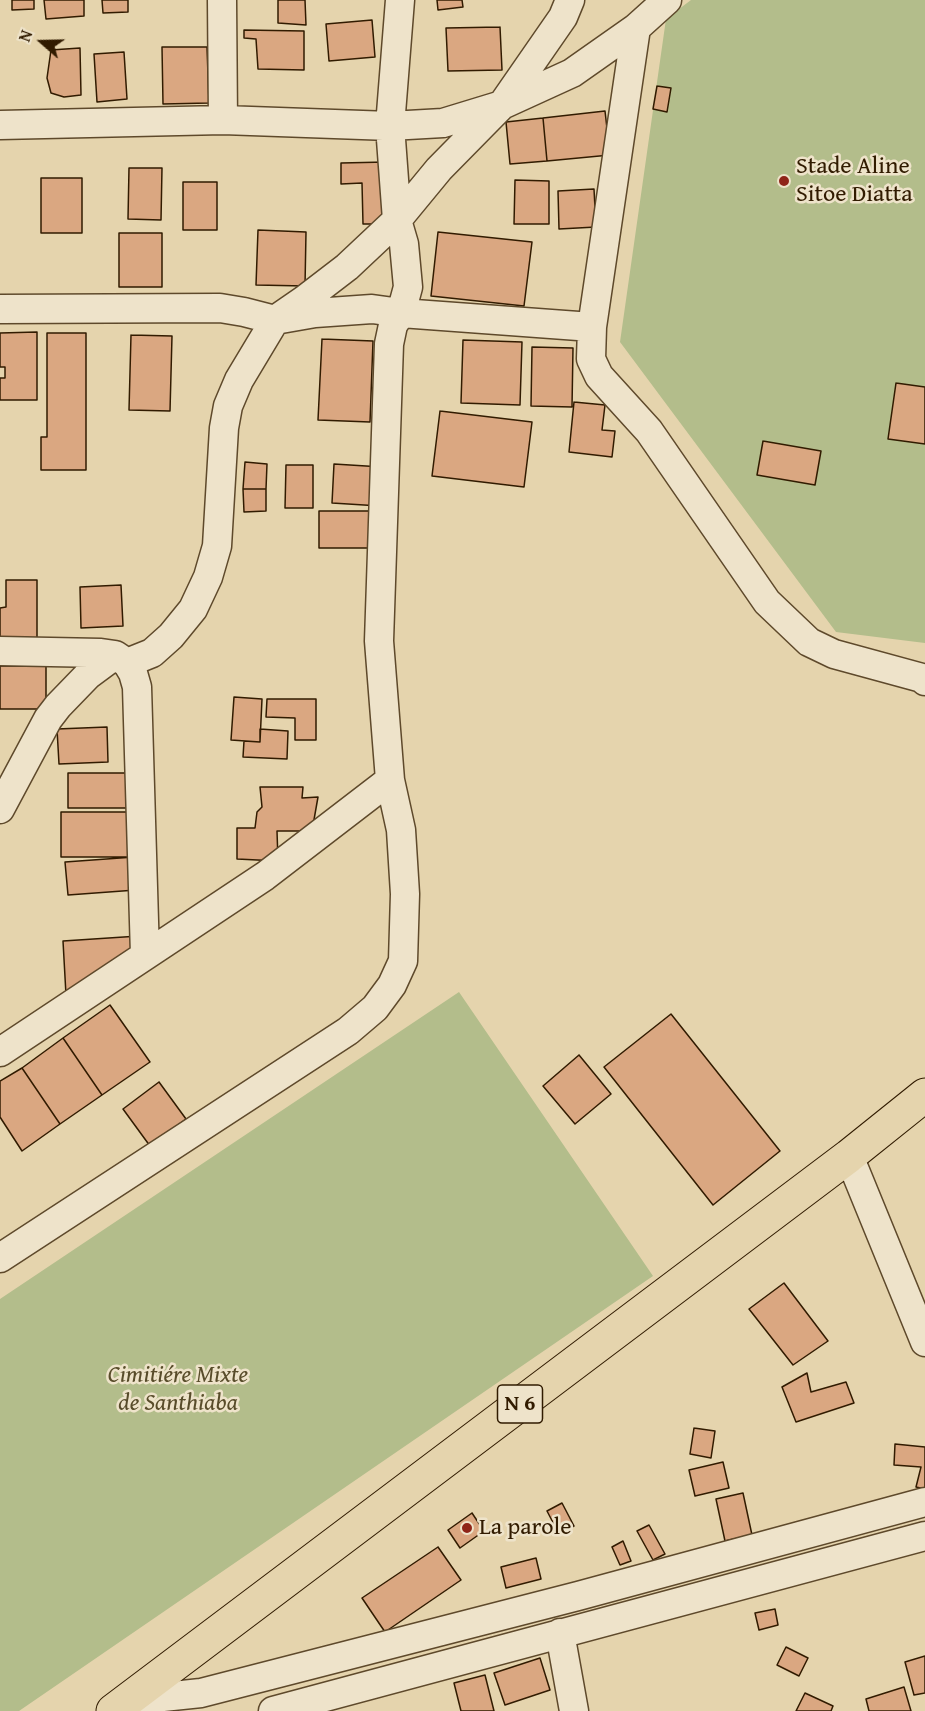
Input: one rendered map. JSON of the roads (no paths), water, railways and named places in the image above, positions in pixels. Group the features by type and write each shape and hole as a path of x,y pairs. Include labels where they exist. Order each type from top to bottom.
{"main road":[{"name":"N 6","path":"120,1706 849,1156 925,1095"}],"street":[{"path":"222,0 223,120"},
{"path":"0,1258 348,1031 375,1008 392,985 402,961 405,894 400,830 390,780 379,641 389,344 393,325 401,313 408,287 405,244 397,220 390,126 400,0"},
{"path":"0,809 48,719 88,675 121,659 152,653 171,636 194,609 208,577 217,546 224,428 228,405 239,380 275,320 346,267 397,220 439,169 502,105 563,17 570,0"},
{"path":"0,125 223,120 390,126 443,123 502,105 572,73 636,28 667,0"},
{"path":"636,28 592,327 591,359 599,376 650,431 767,602 808,642 834,654 922,678 925,681"},
{"path":"0,309 220,308 275,320 315,313 372,309 592,327"},
{"path":"0,651 101,653 121,659 133,673 137,687 145,955"},
{"path":"0,1052 265,876 390,780"},
{"path":"849,1156 925,1342"},
{"path":"120,1706 201,1693 578,1596 925,1502"},
{"path":"273,1711 925,1536"},
{"path":"560,1633 574,1711"}],"place":[{"name":"Stade Aline Sitoe Diatta","path":"784,181"},
{"name":"La parole","path":"467,1528"}],"park label":[{"name":"Cimitiére Mixte de Santhiaba","path":"178,1390"}]}
